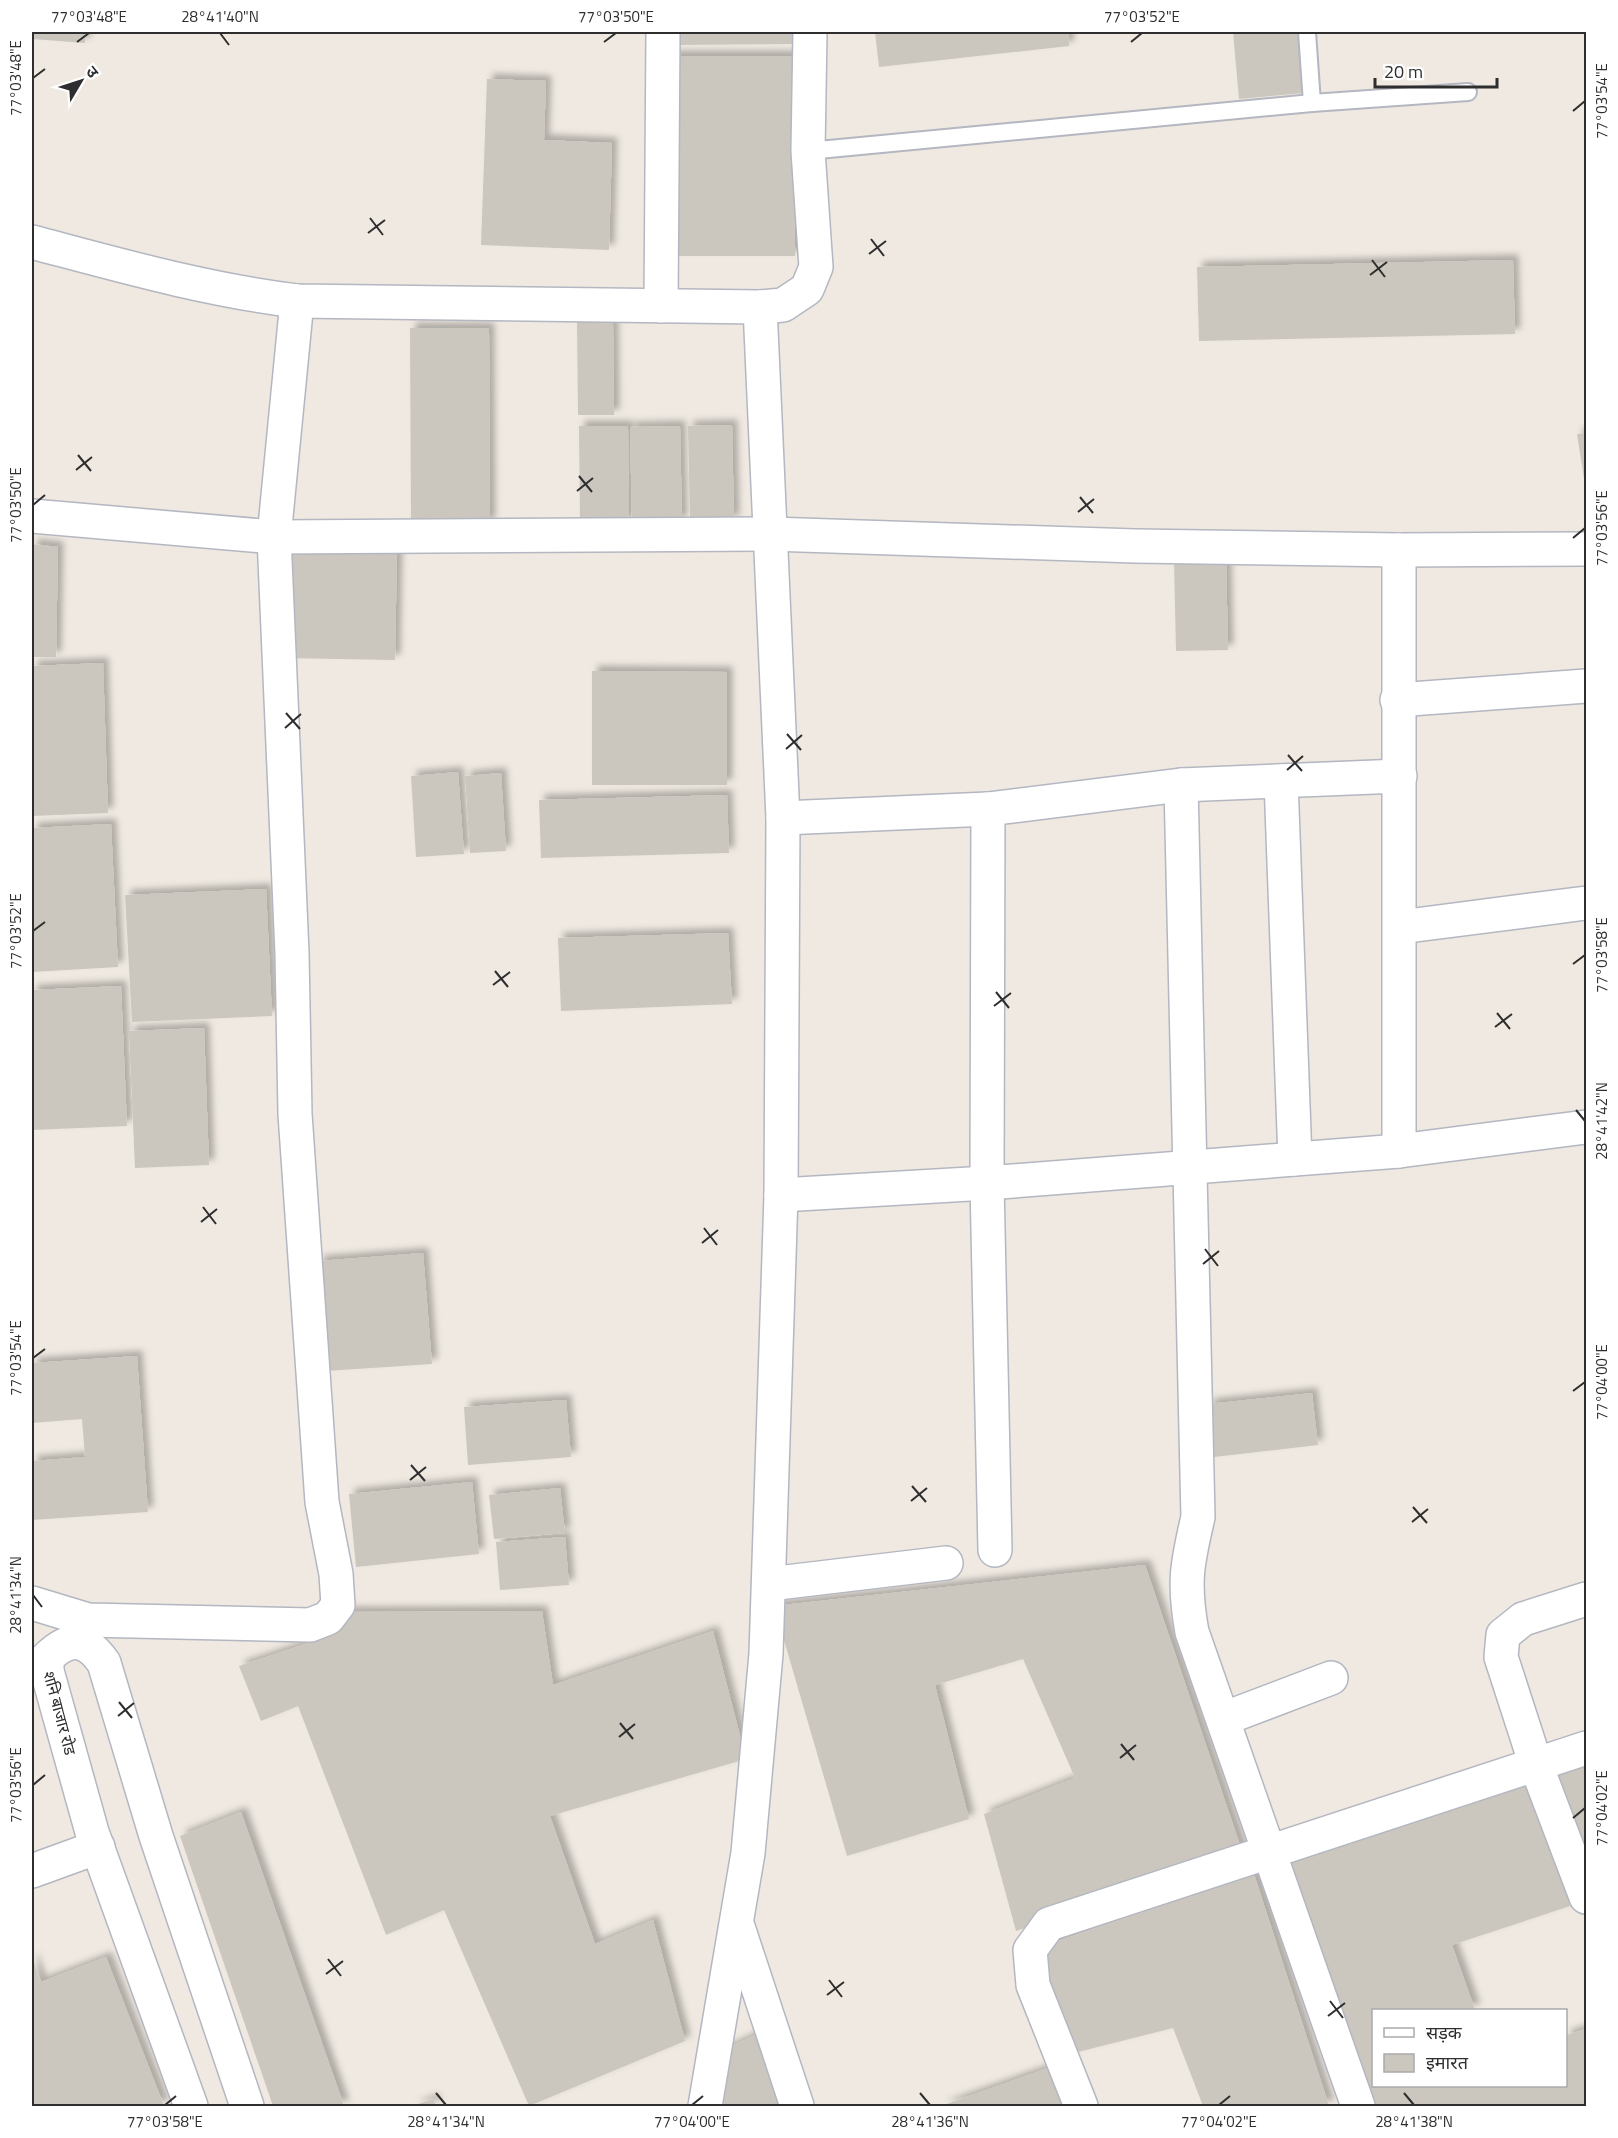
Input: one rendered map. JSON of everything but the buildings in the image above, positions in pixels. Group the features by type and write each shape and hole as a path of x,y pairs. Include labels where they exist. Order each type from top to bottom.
{"street":[{"path":"661,306 663,32"},
{"path":"32,242 201,286 240,294 297,300 760,308 783,305 807,289 816,267 808,151 810,32"},
{"path":"32,1603 86,1632 310,1625 328,1618 338,1605 336,1574 322,1502 295,1114 292,953 274,537 297,300"},
{"path":"705,2106 749,1841 766,1654 781,1195 783,818 760,308"},
{"path":"32,516 274,537 771,534 1135,546 1399,550 1587,549"},
{"path":"1399,550 1397,700 1400,776 1399,1151"},
{"path":"1397,700 1587,686"},
{"path":"783,818 988,809 1181,785 1400,776"},
{"path":"1281,781 1295,1159"},
{"path":"1181,785 1198,1517 1187,1565 1185,1595 1192,1632 1358,2106"},
{"path":"988,809 987,1183 995,1550"},
{"path":"1400,927 1587,903"},
{"path":"781,1195 987,1183 1399,1151 1587,1127"},
{"path":"769,1584 946,1563"},
{"path":"1587,1599 1523,1619 1503,1635 1501,1656 1536,1765 1587,1897"},
{"path":"86,1632 93,1648 104,1663 156,1836 247,2106"},
{"name":"शनि बाजार रोड","path":"86,1632 74,1641 58,1647 47,1658 47,1671 98,1847 191,2106"},
{"path":"1223,1719 1331,1678"},
{"path":"1081,2106 1033,1985 1030,1950 1049,1924 1587,1748"},
{"path":"32,1871 98,1847"},
{"path":"736,1922 797,2106"}],"lane":[{"path":"1307,32 1312,103"},
{"path":"808,151 1312,103 1468,92"}]}
